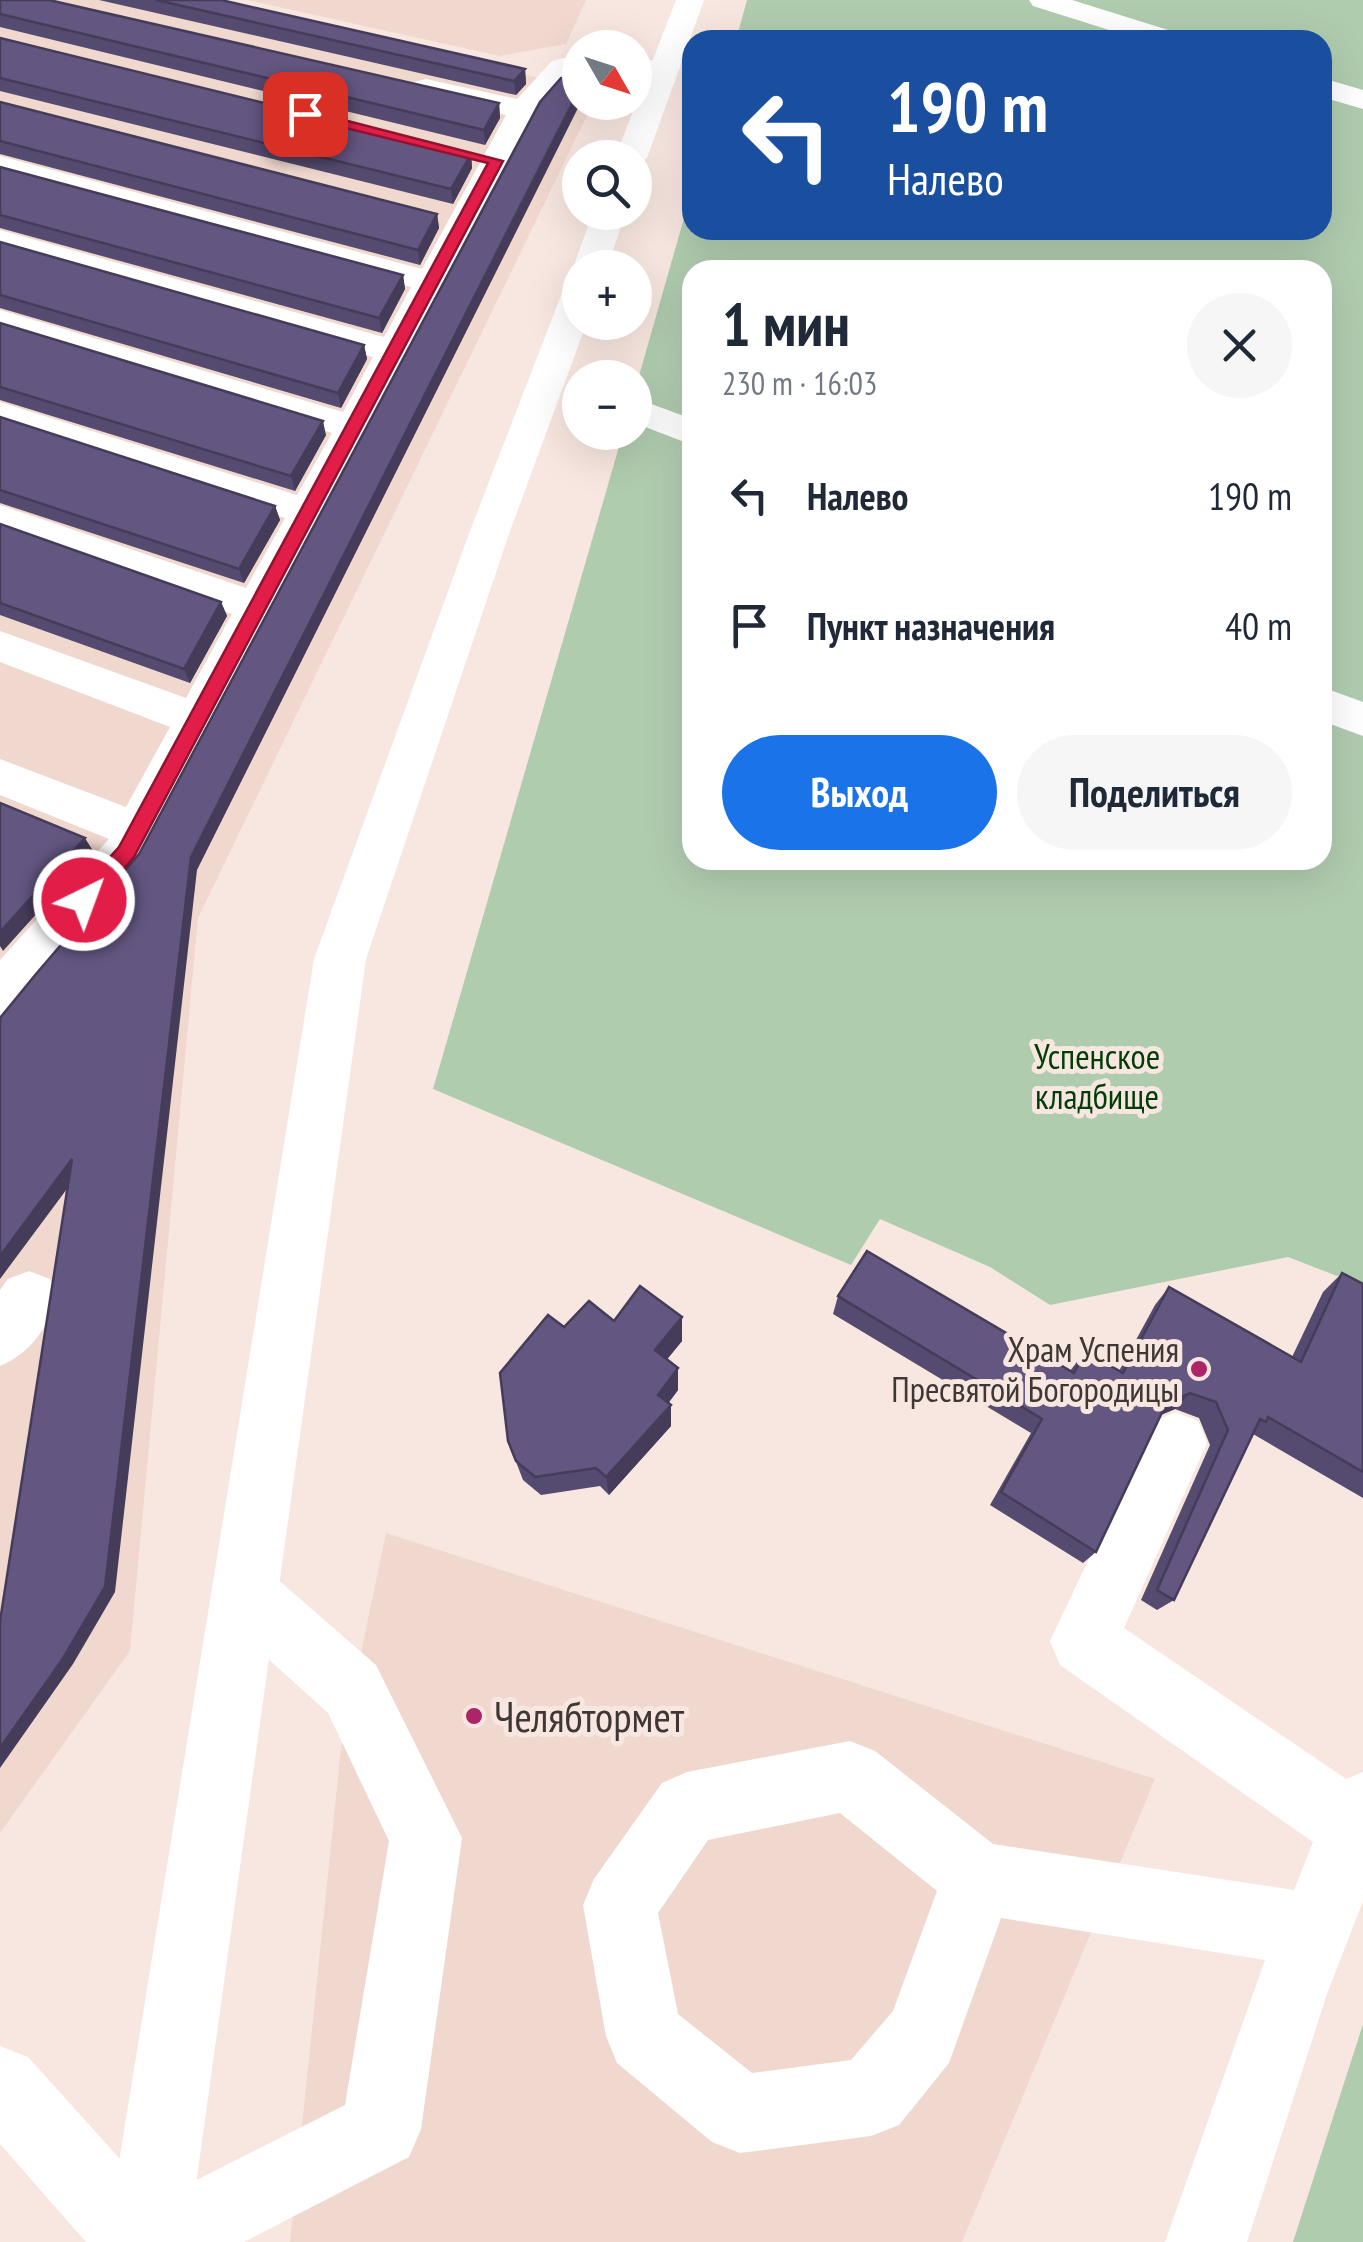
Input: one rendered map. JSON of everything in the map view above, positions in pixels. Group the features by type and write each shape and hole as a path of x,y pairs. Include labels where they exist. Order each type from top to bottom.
{"main road":[{"path":"652,65 690,0"},
{"path":"1042,0 1139,30"},
{"path":"6,977 126,852 524,110 562,68"},
{"path":"390,79 524,110"},
{"path":"1332,90 1363,100"},
{"path":"458,152 496,161"},
{"path":"0,166 432,282"},
{"path":"425,211 464,221"},
{"path":"0,240 394,352"},
{"path":"0,321 354,426"},
{"path":"144,2242 340,959 490,531 562,340"},
{"path":"0,414 308,512"},
{"path":"652,415 682,429"},
{"path":"0,518 258,607"},
{"path":"0,646 197,720"},
{"path":"1332,706 1363,720"},
{"path":"0,776 137,832"},
{"path":"1176,1443 1084,1641 1359,1818 1314,1930 1206,2242"},
{"path":"159,2242 381,2129 426,1838 352,1690 244,1594"},
{"path":"978,1878 922,2036 871,2097 740,2114 644,2036 620,1905 687,1808 850,1776 978,1878 1314,1930"},
{"path":"0,2085 144,2242"}],"shaded area":[{"path":"0,0 196,0 562,83 562,120 585,120 575,140 562,140 562,167 198,918 130,1651 0,1833"},
{"path":"247,0 586,0 572,30 562,30 562,45 500,56"},
{"path":"386,1533 1155,1779 962,2242 290,2242 341,1748"}],"green space":[{"name":"Успенское кладбище","path":"747,0 1363,0 1363,1286 1288,1257 1050,1305 990,1267 880,1219 851,1265 433,1089 618,450 652,450 652,360 644,360 682,225 682,240 1332,240 1332,30 739,30"},
{"path":"1363,2024 1363,2242 1293,2242"}],"building":[{"path":"0,0 49,0 499,103 484,130 0,14"},
{"path":"156,0 221,0 525,69 514,81"},
{"path":"0,38 471,154 451,189 0,78"},
{"path":"562,78 564,120 191,857 105,1587 62,1660 0,1748 0,1621 72,1159 0,1256 0,1018 139,854 540,102"},
{"path":"0,102 437,214 418,250 0,141"},
{"path":"0,167 403,275 379,318 0,215"},
{"path":"0,242 364,345 338,393 0,295"},
{"path":"0,323 323,421 291,476 0,387"},
{"path":"0,417 275,506 239,569 0,490"},
{"path":"0,524 221,602 184,669 0,603"},
{"path":"0,803 85,838 0,932"},
{"path":"867,1251 1074,1373 1085,1351 1123,1373 1169,1287 1301,1362 1342,1273 1363,1284 1363,1472 1268,1417 1266,1422 1260,1419 1174,1600 1157,1590 1228,1430 1216,1402 1190,1393 1166,1404 1096,1552 1001,1492 1042,1419 838,1296"},
{"path":"640,1286 682,1317 655,1350 678,1368 658,1395 671,1405 606,1477 596,1468 535,1477 516,1461 508,1441 500,1373 548,1315 564,1327 589,1301 614,1321"}],"place":[{"name":"Храм Успения Пресвятой Богородицы","path":"1199,1369"},
{"name":"Челябтормет","path":"474,1716"}],"route":[{"path":"84,900 126,852 496,161 305,114"}]}
